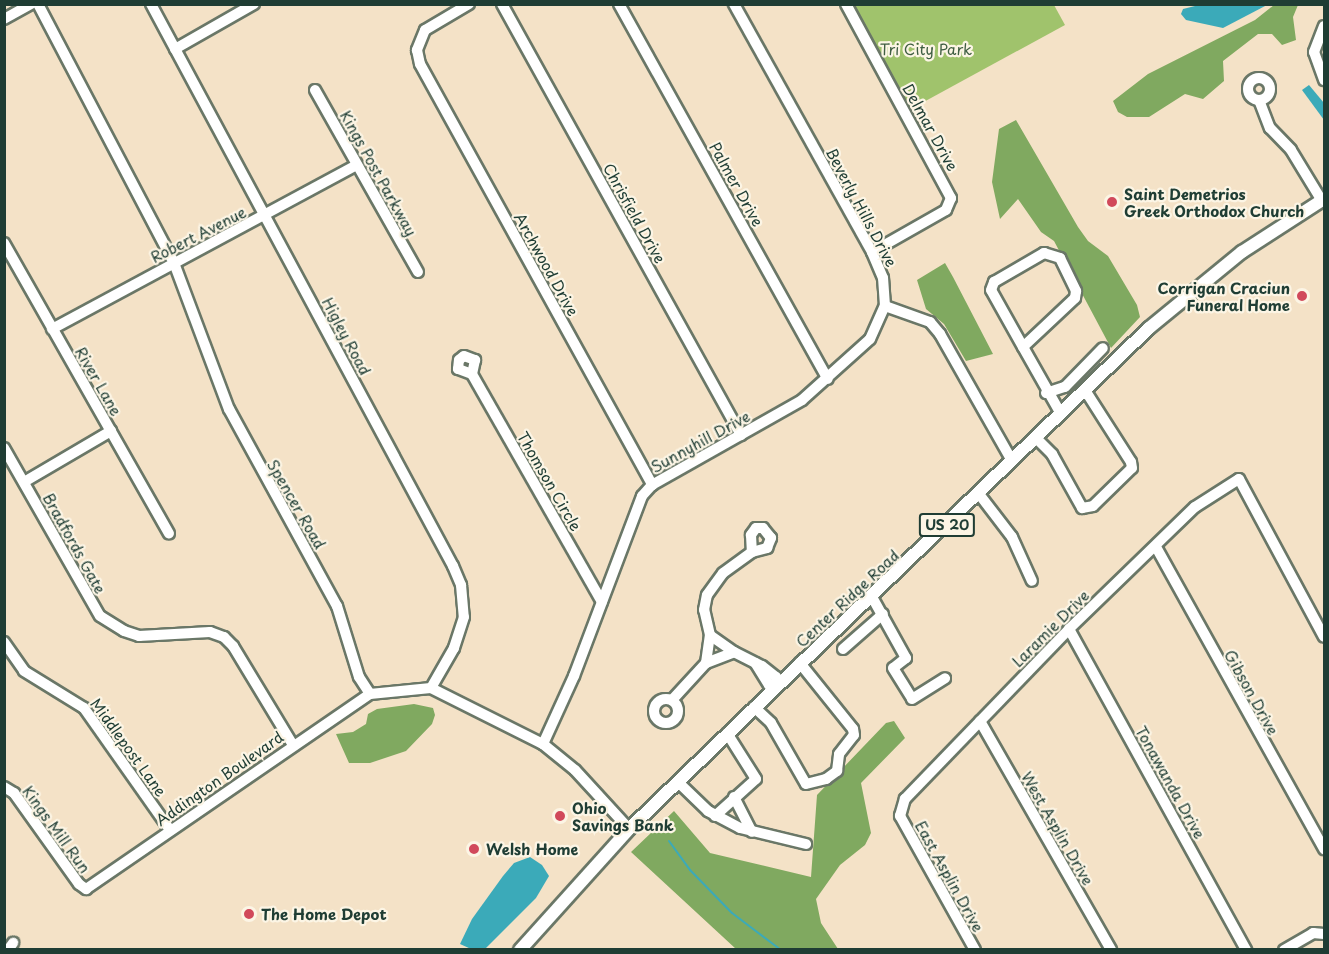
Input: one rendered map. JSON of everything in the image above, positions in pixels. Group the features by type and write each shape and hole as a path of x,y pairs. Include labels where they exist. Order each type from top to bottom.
{"main road":[{"name":"Center Ridge Road","path":"520,950 629,829 1085,390 1203,282 1323,200"}],"street":[{"path":"4,19 31,4"},
{"name":"Spencer Road","path":"38,4 174,263 229,410 337,606 359,677 370,694"},
{"name":"Higley Road","path":"151,4 461,585 464,603 461,628 431,688"},
{"path":"175,49 254,4"},
{"name":"Archwood Drive","path":"469,4 425,30 418,43 418,57 652,485"},
{"name":"Chrisfield Drive","path":"502,4 741,435"},
{"name":"Palmer Drive","path":"619,4 828,379"},
{"name":"Beverly Hills Drive","path":"735,4 872,252 884,278 885,306"},
{"name":"Delmar Drive","path":"846,4 949,189 951,202 946,210 872,252"},
{"path":"1324,26 1314,52 1324,80"},
{"name":"Kings Post Parkway","path":"315,90 418,272"},
{"path":"1259,100 1270,128 1291,150 1323,200"},
{"name":"Robert Avenue","path":"52,329 357,165"},
{"name":"River Lane","path":"4,243 169,533"},
{"path":"1023,347 1075,297 1076,291 1053,253 1044,252 993,282 991,290 1046,393 1061,414"},
{"path":"885,306 930,322 940,334 1012,461"},
{"name":"Sunnyhill Drive","path":"543,744 574,676 635,508 652,485 802,400 828,379 876,331 885,306"},
{"path":"1046,393 1065,387 1103,348"},
{"name":"Thomson Circle","path":"472,374 602,602"},
{"path":"1036,438 1052,454 1082,508 1093,507 1131,468 1131,462 1085,390"},
{"path":"24,482 111,431"},
{"name":"Bradfords Gate","path":"4,448 100,616 124,631 139,636 210,632 224,638 233,646 293,745"},
{"name":"Laramie Drive","path":"900,816 905,799 1069,629 1195,507 1239,479 1324,637"},
{"path":"979,494 1012,537 1032,581"},
{"name":"Gibson Drive","path":"1156,547 1324,849"},
{"path":"706,663 710,635 704,610 707,595 723,573 752,552"},
{"path":"872,597 906,658 893,668 912,699 945,678"},
{"path":"843,649 883,614"},
{"name":"Tonawanda Drive","path":"1069,629 1246,950"},
{"path":"710,635 776,677 777,686"},
{"name":"Middlepost Lane","path":"4,642 24,671 84,708 170,830"},
{"path":"672,700 706,663 734,652"},
{"path":"754,707 771,723 804,782 815,784 837,771 839,754 854,735 853,729 800,663"},
{"path":"370,694 431,688 543,744 575,770 629,829"},
{"name":"Addington Boulevard","path":"86,889 370,694"},
{"name":"West Asplin Drive","path":"980,721 1111,950"},
{"path":"715,816 757,775 727,734"},
{"path":"678,782 715,816 752,832 806,843"},
{"name":"Kings Mill Run","path":"4,787 14,793 79,884 86,889"},
{"path":"734,797 752,832"},
{"name":"East Asplin Drive","path":"900,816 970,948"},
{"path":"1284,950 1313,933 1324,934"}],"green space":[{"name":"Tri City Park","path":"851,5 1054,5 1065,25 909,110"},
{"path":"1274,5 1298,5 1293,17 1296,40 1282,45 1272,34 1258,34 1223,61 1224,81 1203,99 1185,94 1149,117 1127,117 1118,112 1113,101 1148,74 1255,20"},
{"path":"1016,120 1078,227 1088,241 1108,256 1137,305 1140,317 1111,348 1054,241 1041,232 1018,199 1000,219 992,182 999,129"},
{"path":"945,263 993,354 966,361 944,324 926,309 917,280"},
{"path":"414,704 433,708 435,715 432,724 406,751 370,763 349,763 336,734 353,732 366,724 368,714 377,709"},
{"path":"894,721 905,738 861,783 871,833 865,845 840,865 816,899 821,923 838,949 736,949 631,852 674,811 710,853 811,877 817,795 886,723"}],"water":[{"path":"1199,5 1267,5 1223,28 1186,20 1181,14 1183,9"},
{"path":"1309,85 1324,103 1324,120 1302,90"},
{"path":"530,857 542,865 549,876 536,898 485,949 471,949 460,944 472,919 503,876 514,863"}],"waterway":[{"path":"669,841 690,870 732,913 781,950"}],"place":[{"name":"Saint Demetrios Greek Orthodox Church","path":"1112,202"},
{"name":"Corrigan Craciun Funeral Home","path":"1302,296"},
{"name":"Ohio Savings Bank","path":"560,816"},
{"name":"Welsh Home","path":"474,849"},
{"name":"The Home Depot","path":"249,914"}]}
